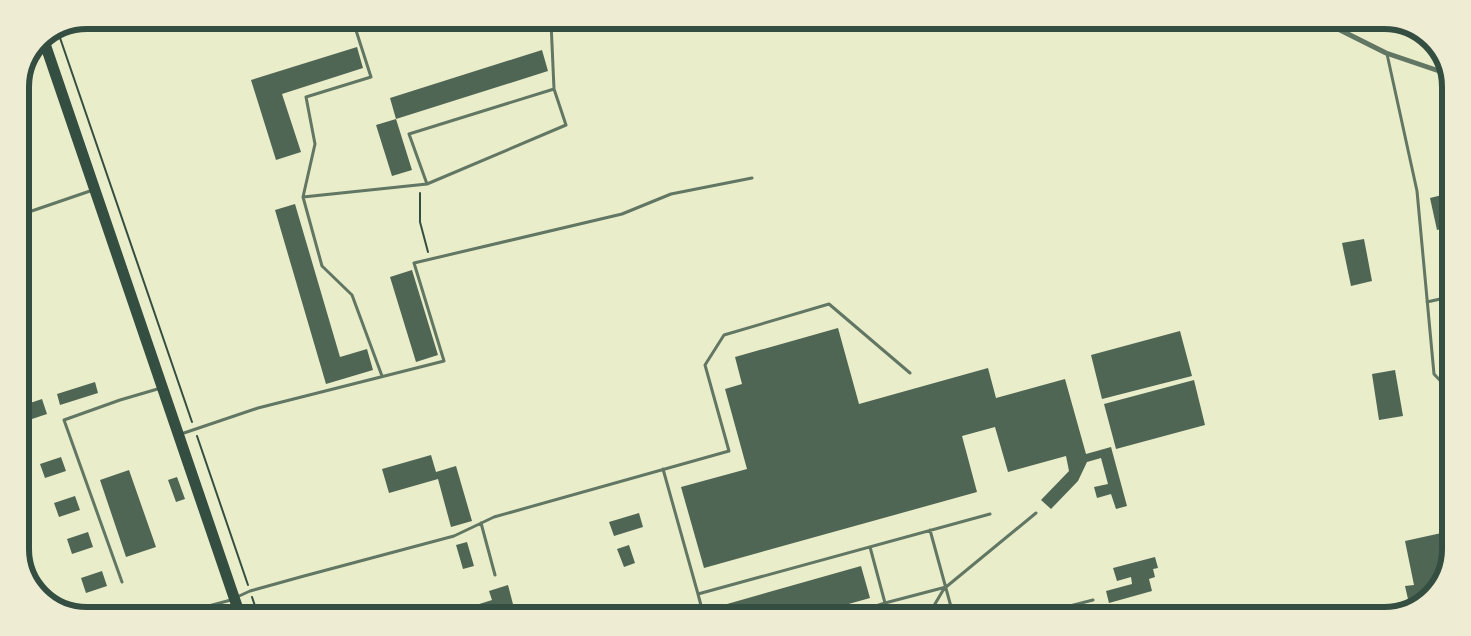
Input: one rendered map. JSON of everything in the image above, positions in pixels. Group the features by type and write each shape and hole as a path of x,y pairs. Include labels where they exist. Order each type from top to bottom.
{"main road":[{"path":"43,49 94,190 237,607"}],"street":[{"path":"1338,29 1386,53 1440,71"}],"lane":[{"path":"356,29 371,77 306,98 315,144 303,197 322,266 352,295 382,376"},
{"path":"303,197 420,186 566,124 554,88 551,29"},
{"path":"1386,53 1417,190 1434,374 1442,383"},
{"path":"427,184 409,134 554,88"},
{"path":"178,435 258,408 444,361 414,263 622,214 671,194 752,178"},
{"path":"29,212 94,190"},
{"path":"1427,302 1442,299"},
{"path":"205,607 235,599 250,592 454,536 494,517 729,451 705,365 724,334 829,304 910,374"},
{"path":"122,582 64,420 162,387"},
{"path":"663,469 701,607"},
{"path":"698,594 990,514"},
{"path":"933,607 946,587 1036,514"},
{"path":"481,523 495,575"},
{"path":"930,530 951,607"},
{"path":"870,547 885,603"},
{"path":"872,607 946,587"},
{"path":"1066,607 1093,600"}],"path":[{"path":"59,36 255,607"},
{"path":"420,186 420,222 430,258"}],"building":[{"path":"357,47 363,68 282,94 301,152 276,160 251,80"},
{"path":"542,50 548,71 396,119 390,98"},
{"path":"396,119 412,170 392,176 376,125"},
{"path":"1442,195 1442,229 1437,230 1430,198"},
{"path":"295,204 340,357 367,349 373,370 326,384 275,210"},
{"path":"1364,239 1372,281 1351,286 1342,243"},
{"path":"412,270 438,355 416,362 390,277"},
{"path":"838,328 859,404 988,368 996,398 1065,379 1086,454 1111,447 1127,506 1116,509 1111,494 1097,498 1094,487 1108,484 1101,458 1087,462 1078,481 1051,509 1041,500 1069,471 1066,456 1008,472 995,427 962,436 977,492 704,568 681,487 747,469 725,389 742,384 735,357"},
{"path":"1180,331 1192,376 1102,399 1091,355"},
{"path":"1395,370 1403,416 1379,420 1372,374"},
{"path":"1194,380 1205,425 1116,449 1104,404"},
{"path":"95,382 98,393 60,405 57,394"},
{"path":"42,399 47,414 29,420 29,403"},
{"path":"431,455 436,472 456,466 472,521 451,527 438,479 389,493 382,469"},
{"path":"61,457 66,471 45,478 40,464"},
{"path":"129,470 156,547 126,557 100,480"},
{"path":"177,477 185,499 176,502 168,480"},
{"path":"75,496 80,510 59,517 54,503"},
{"path":"639,513 643,527 614,536 609,522"},
{"path":"88,532 93,547 72,554 67,539"},
{"path":"1442,533 1441,561 1438,572 1428,588 1417,598 1409,602 1405,586 1414,585 1405,541"},
{"path":"467,542 474,566 463,569 456,545"},
{"path":"629,545 635,563 624,567 617,549"},
{"path":"1155,557 1158,568 1153,569 1155,577 1149,579 1152,591 1109,603 1106,591 1132,584 1131,577 1117,581 1113,568"},
{"path":"861,566 870,598 838,607 717,607"},
{"path":"102,571 107,586 86,593 81,578"},
{"path":"508,585 514,607 473,607 492,600 489,591"}]}
